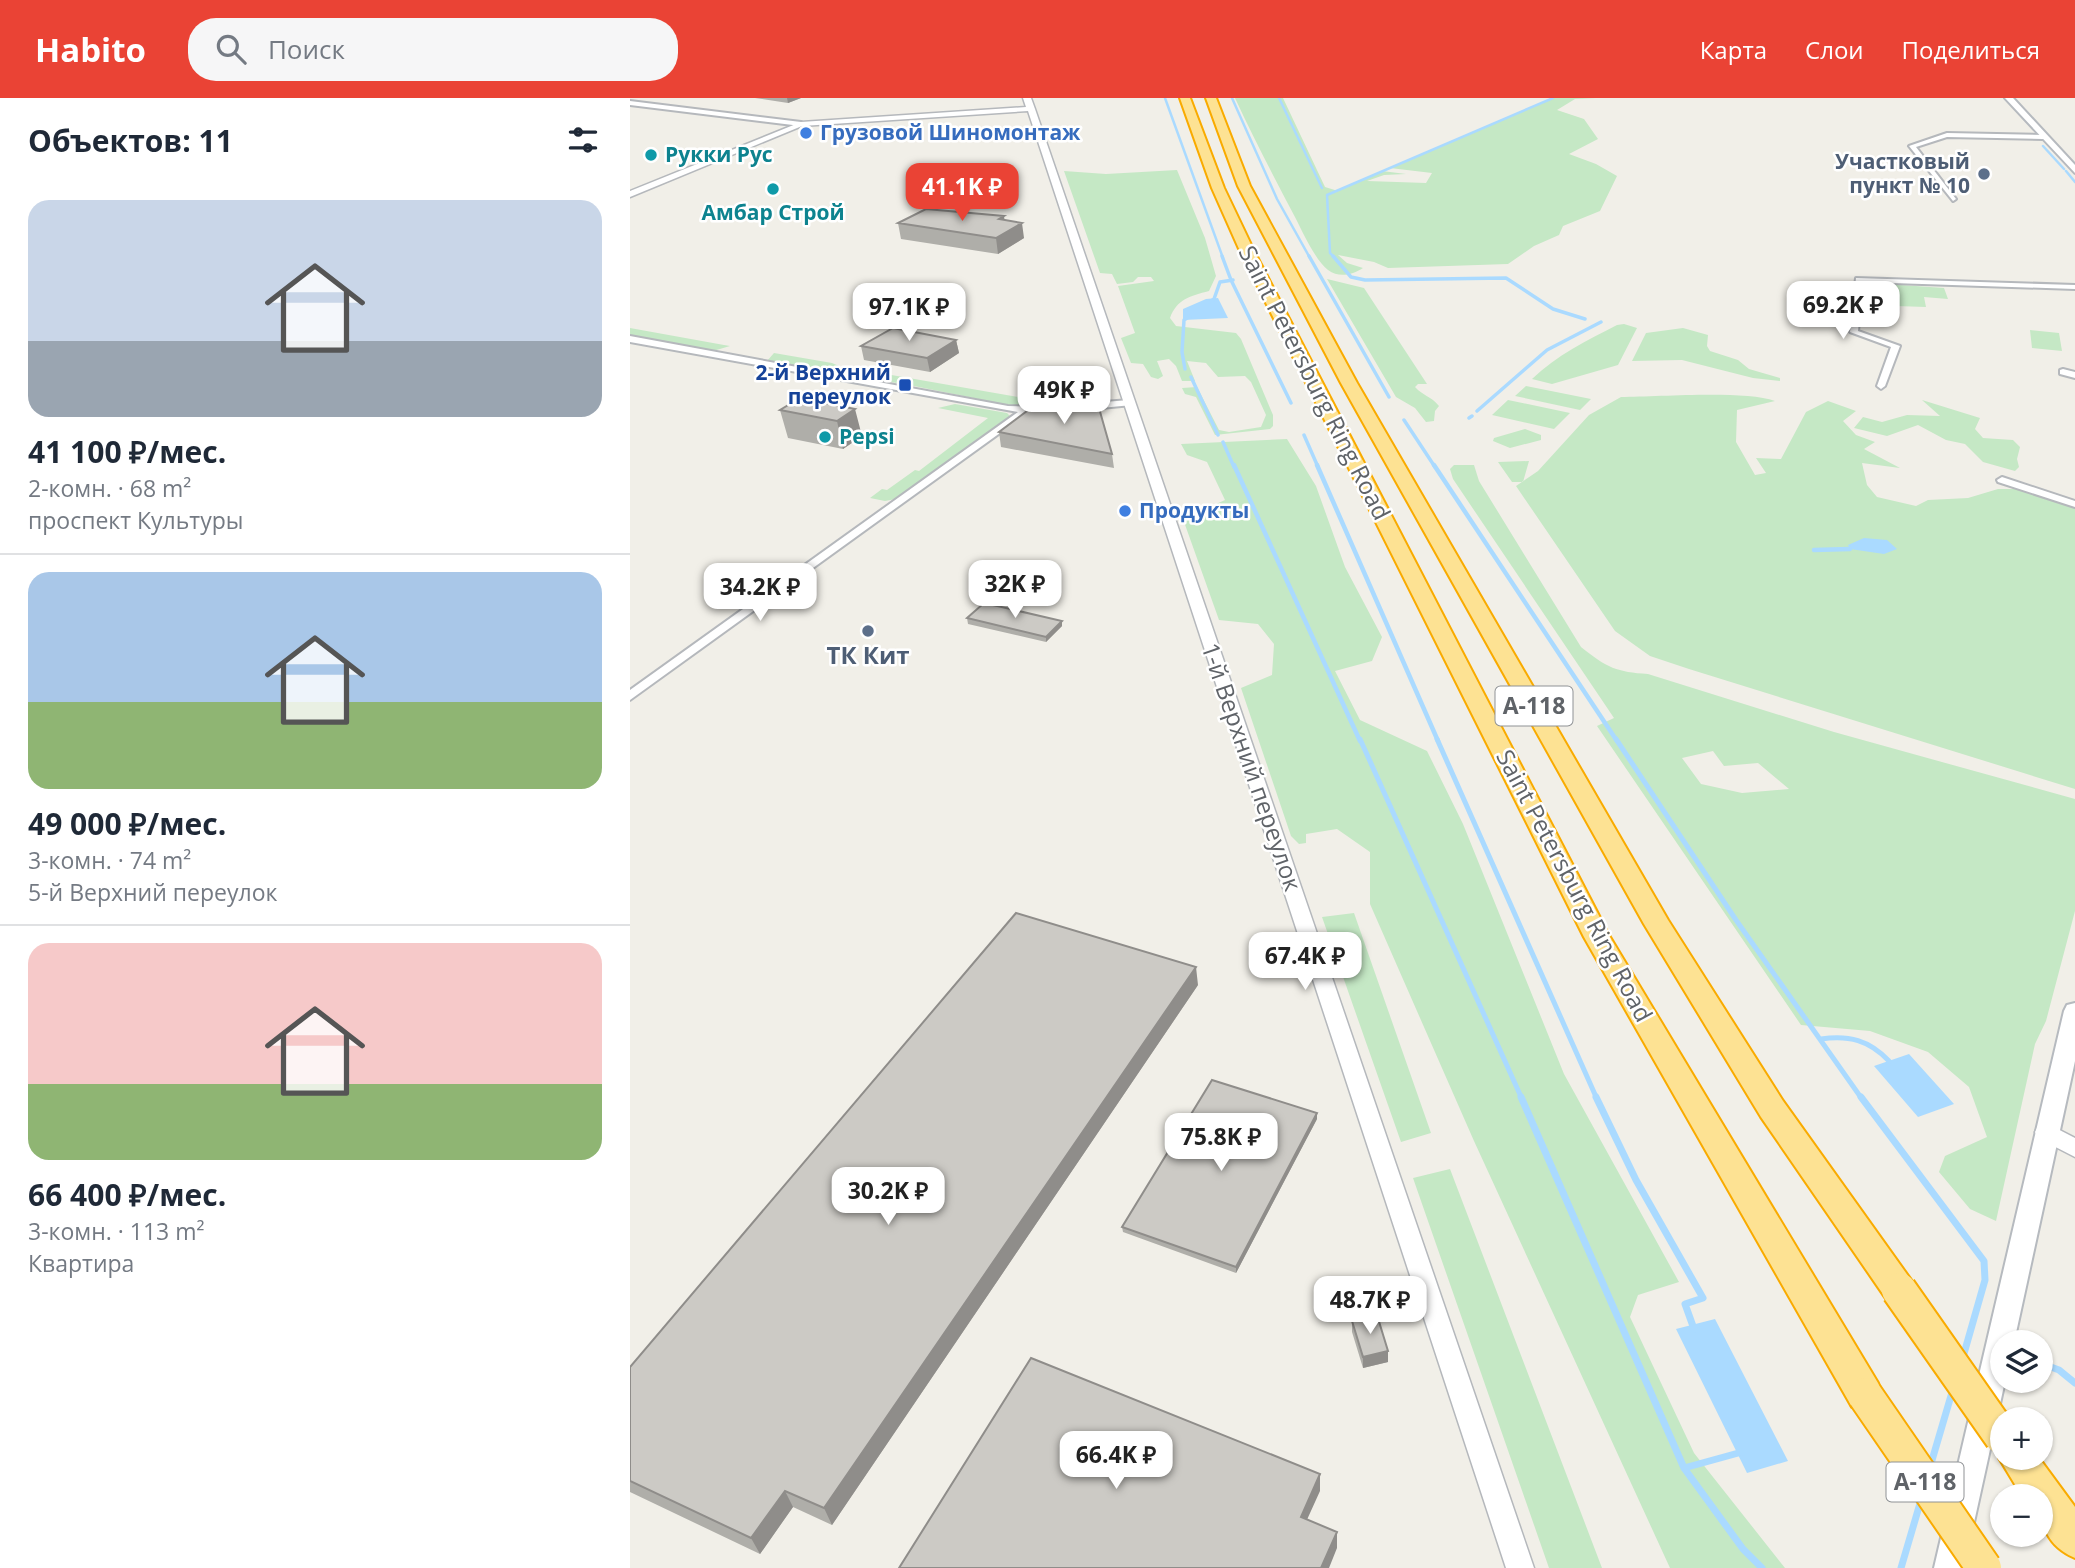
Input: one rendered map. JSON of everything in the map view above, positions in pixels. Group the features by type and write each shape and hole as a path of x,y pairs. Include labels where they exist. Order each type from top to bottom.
{"highway":[{"name":"Saint Petersburg Ring Road","path":"1185,98 1218,188 1247,251 1597,937 1865,1395 1984,1568"},
{"name":"Saint Petersburg Ring Road","path":"1211,98 1244,186 1349,383 1657,924 1772,1109 1990,1420"},
{"path":"2026,1470 2071,1534"}],"main road":[{"path":"2009,98 2075,170"},
{"path":"1949,1568 2075,1011"}],"street":[{"name":"1-й Верхний переулок","path":"1027,98 1520,1568"},
{"path":"630,103 800,124 1031,109"},
{"path":"630,194 800,124"},
{"path":"1953,199 1912,146 1947,135 2043,137"},
{"path":"1881,386 1896,346 1854,332 1859,280 2075,287"},
{"path":"630,339 1025,411 1052,410"},
{"path":"2063,372 2075,374"},
{"path":"1065,409 1129,403"},
{"path":"630,696 1025,411"},
{"path":"2002,480 2075,504"},
{"path":"2046,1132 2075,1148"}],"green space":[{"path":"1235,98 1283,98 1325,187 1338,191 1382,171 1406,174 1384,175 1367,181 1426,183 1432,173 1390,168 1554,98 1596,98 1575,99 1557,110 1584,119 1598,139 1569,154 1596,164 1617,176 1600,211 1563,226 1559,235 1534,246 1508,264 1388,268 1374,262 1338,255 1347,263 1363,268 1341,275 1323,266 1310,246"},
{"path":"1177,170 1205,238 1216,276 1209,291 1180,302 1170,318 1176,326 1236,333 1273,415 1273,426 1270,429 1215,435 1196,397 1185,394 1182,388 1197,387 1219,430 1229,432 1261,427 1266,415 1251,382 1245,376 1218,377 1206,363 1187,361 1195,381 1182,381 1176,366 1169,359 1157,361 1163,376 1158,379 1151,377 1143,364 1131,363 1121,338 1135,333 1118,286 1154,281 1151,277 1138,277 1133,282 1117,284 1112,274 1100,273 1064,171 1106,174"},
{"path":"1327,279 1364,288 1427,384 1418,384 1415,387 1439,406 1435,411 1434,421 1426,422 1415,408 1396,397"},
{"path":"1887,284 1944,288 1948,299 1924,297 1926,307 1896,306"},
{"path":"1617,325 1637,328 1618,365 1552,384 1532,379 1572,349"},
{"path":"630,328 730,346 713,351 630,336"},
{"path":"1683,328 1708,335 1707,346 1710,351 1738,360 1749,369 1780,378 1780,381 1753,378 1682,360 1632,361 1646,333"},
{"path":"2030,330 2059,333 2062,351 2032,348"},
{"path":"774,353 839,366 825,372 767,361"},
{"path":"857,369 1030,399 1097,392 1094,376 1085,374 1099,374 1104,394 1086,400 1086,404 1048,408 1008,405 904,384 848,376"},
{"path":"1526,386 1591,399 1580,410 1515,396"},
{"path":"1722,395 1775,401 1737,410 1736,442 1755,475 1766,473 1756,458 1781,459 1806,412 1828,401 1856,411 1843,421 1856,435 1875,442 1864,449 1900,468 1862,463 1867,485 1877,497 1916,506 1928,500 1968,498 1998,489 2017,489 2075,508 2075,789 1650,656 1615,631 1516,486 1538,471 1589,415 1621,397"},
{"path":"1508,400 1570,413 1554,429 1492,415"},
{"path":"1922,400 1980,418 1975,429 1983,438 2013,440 2020,447 2017,459 2019,467 2015,471 1983,462 1965,444 1946,440 1918,425 1887,436 1854,428 1863,417 1882,422 1907,415 1940,416"},
{"path":"955,404 1007,413 1010,416 901,498 885,501 870,498 882,489 887,490 915,470 919,471 988,418 938,408"},
{"path":"1525,429 1541,435 1541,440 1510,448 1493,441 1494,438"},
{"path":"1287,439 1316,486 1345,567 1382,637 1372,661 1335,671 1360,720 1427,751 1463,824 1564,1074 1679,1282 1638,1295 1630,1317 1694,1453 1785,1568 1670,1568 1474,1141 1370,904 1370,852 1337,829 1306,834 1306,843 1299,844 1291,836 1241,688 1272,675 1274,644 1258,624 1219,620 1183,519 1225,500 1207,462 1187,455 1181,444"},
{"path":"1529,461 1523,482 1512,482 1498,462"},
{"path":"1454,465 1474,465 1479,481 1581,647 1605,664 1628,672 1648,674 1834,732 2075,799 2075,911 2046,1021 2035,1044 1996,1221 1970,1209 1939,1172 1945,1156 1987,1137 1969,1087 1928,1052 1870,1031 1801,1025 1597,726 1614,718 1453,479 1450,469","holes":["1713,751 1724,766 1758,763 1789,789 1742,793 1701,784 1682,758"]},
{"path":"1354,913 1431,1133 1401,1142 1322,917"},
{"path":"1450,1169 1602,1568 1549,1568 1413,1178"}],"water":[{"path":"1218,298 1228,318 1183,320 1183,309 1206,299"},
{"path":"1864,538 1887,540 1897,549 1884,554 1850,549 1848,545"},
{"path":"1909,1054 1954,1104 1918,1117 1874,1066"},
{"path":"1715,1319 1788,1461 1747,1473 1676,1329"}],"building":[{"path":"926,209 1004,216 999,219 1022,223 996,238 898,223"},
{"path":"893,328 956,340 927,358 861,346"},
{"path":"800,398 855,409 837,421 780,410"},
{"path":"1097,401 1112,454 999,432 1031,408"},
{"path":"984,603 1062,621 1046,637 967,618"},
{"path":"1016,913 1196,967 824,1508 785,1491 751,1538 630,1481 630,1367"},
{"path":"1212,1080 1317,1113 1236,1267 1122,1227"},
{"path":"1377,1315 1388,1351 1363,1357 1352,1321"},
{"path":"1031,1358 1320,1474 1301,1517 1337,1532 1321,1568 899,1568"}],"waterway":[{"path":"1165,98 1223,258"},
{"path":"1232,98 1277,199 1310,258"},
{"path":"1279,98 1322,188"},
{"path":"1333,256 1330,253 1327,195 1553,98"},
{"path":"2043,146 2064,169"},
{"path":"2066,171 2075,182"},
{"path":"1222,256 1231,280"},
{"path":"1309,256 1389,397"},
{"path":"1333,256 1351,277 1365,280 1506,278 1553,309 1585,319"},
{"path":"1210,302 1214,299 1220,282 1231,280"},
{"path":"1231,280 1291,403"},
{"path":"1185,369 1182,352 1184,320 1190,316"},
{"path":"1477,411 1547,350 1601,322"},
{"path":"1191,377 1218,435"},
{"path":"1404,420 1435,467"},
{"path":"1304,435 1318,467"},
{"path":"1223,442 1234,467"},
{"path":"1234,465 1360,741"},
{"path":"1317,465 1438,741"},
{"path":"1434,465 1617,741"},
{"path":"1814,550 1850,549"},
{"path":"1360,739 1522,1099"},
{"path":"1437,739 1597,1099"},
{"path":"1616,739 1736,920 1862,1099"},
{"path":"1821,1039 1858,1041 1874,1048 1889,1061"},
{"path":"1521,1097 1684,1468"},
{"path":"1596,1097 1636,1180 1703,1298 1685,1304 1694,1329"},
{"path":"1861,1097 1984,1261 1985,1280 1963,1357"},
{"path":"2053,1368 2075,1383"},
{"path":"1930,1467 1953,1389"},
{"path":"1684,1468 1742,1452"},
{"path":"1684,1468 1743,1549 1762,1568"},
{"path":"1901,1568 1921,1500"}],"place":[{"name":"Грузовой Шиномонтаж","path":"806,133"},
{"name":"Рукки Рус","path":"651,155"},
{"name":"Участковый пункт № 10","path":"1984,174"},
{"name":"Амбар Строй","path":"773,189"},
{"name":"2-й Верхний переулок","path":"905,385"},
{"name":"Pepsi","path":"825,437"},
{"name":"Продукты","path":"1125,511"},
{"name":"ТК Кит","path":"868,631"}]}
